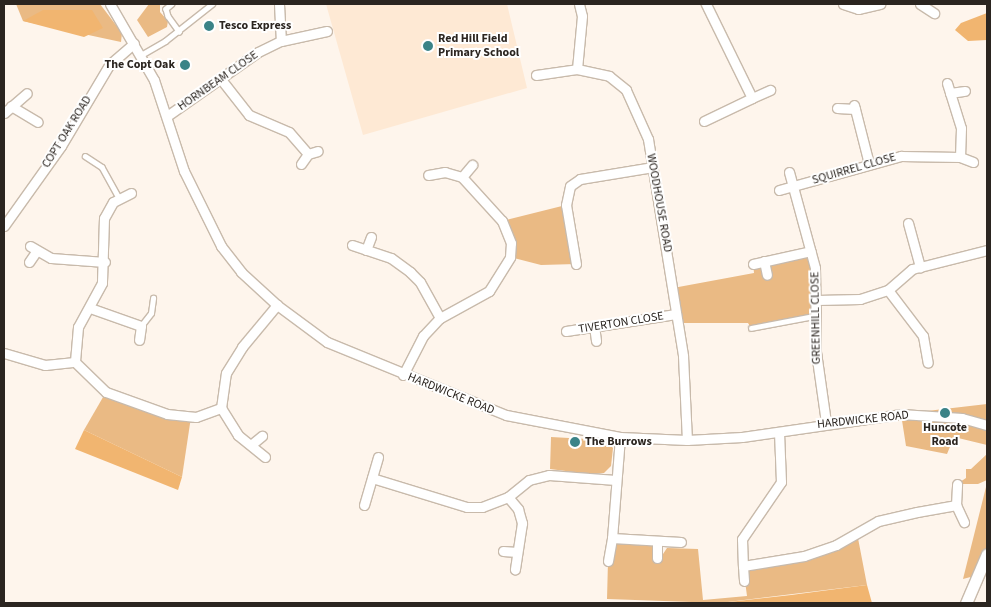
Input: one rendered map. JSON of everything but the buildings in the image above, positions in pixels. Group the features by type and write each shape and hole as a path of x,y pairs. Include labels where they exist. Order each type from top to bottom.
{"street":[{"name":"HARDWICKE ROAD","path":"110,4 141,55 168,116 184,171 221,246 241,272 278,305 327,342 506,416 620,437 687,440 779,432 826,422 889,414 927,414 987,425"},
{"path":"279,4 281,42"},
{"path":"536,75 577,69 582,16 579,4"},
{"path":"706,4 752,98"},
{"path":"843,4 858,9 880,4"},
{"path":"920,4 934,13"},
{"name":"HORNBEAM CLOSE","path":"168,116 258,52 281,42 327,31"},
{"name":"COPT OAK ROAD","path":"4,226 61,146 109,65 134,42"},
{"name":"WOODHOUSE ROAD","path":"577,69 609,76 626,90 643,122 653,167 687,386 687,440"},
{"path":"220,78 249,115 289,132 306,151 318,151"},
{"path":"947,83 961,128 960,157 973,162"},
{"path":"704,122 770,90"},
{"path":"950,93 965,91"},
{"path":"4,113 27,92"},
{"path":"11,106 38,122"},
{"path":"837,108 854,107 869,164"},
{"path":"300,164 306,151"},
{"name":"SQUIRREL CLOSE","path":"779,190 900,156 960,157"},
{"path":"462,177 472,165"},
{"path":"576,264 566,205 570,186 580,179 653,167"},
{"path":"403,374 423,336 440,318 489,291 510,257 511,244 502,221 462,177 445,172 428,175"},
{"name":"GREENHILL CLOSE","path":"789,172 816,268 817,300 814,316 818,380 826,422"},
{"path":"74,362 78,327 102,283 105,262 104,218 113,202 130,193"},
{"path":"908,222 920,267"},
{"path":"366,250 371,237"},
{"path":"352,245 391,258 410,272 420,282 440,318"},
{"path":"29,262 34,248 51,258 105,262"},
{"path":"817,300 860,299 888,290 920,267 987,250"},
{"path":"753,264 811,251"},
{"path":"764,261 767,275"},
{"path":"888,290 923,336 928,363"},
{"path":"265,457 252,444 238,435 221,408 226,373 242,347 278,305"},
{"path":"90,308 141,326 139,340"},
{"name":"TIVERTON CLOSE","path":"566,331 676,314"},
{"path":"594,326 596,342"},
{"path":"4,353 45,365 74,362 106,392 167,414 196,417 221,408"},
{"path":"744,581 742,538 781,482 779,432"},
{"path":"252,444 262,436"},
{"path":"608,561 612,538 620,437"},
{"path":"364,505 378,457"},
{"path":"372,478 467,507 482,508 508,497 529,480 549,475 616,480"},
{"path":"957,484 956,506 964,522"},
{"path":"508,497 518,509 522,523 515,569"},
{"path":"743,566 804,556 828,548 878,521 956,506"},
{"path":"612,538 657,543 681,542"},
{"path":"657,543 657,558"},
{"path":"503,551 517,552"},
{"path":"966,603 987,554"}],"lane":[{"path":"172,4 166,9 168,16 179,30"},
{"path":"141,55 179,30 212,4"},
{"path":"84,156 102,167 120,198"},
{"path":"141,326 150,313 153,298"},
{"path":"751,328 814,316"}],"shaded area":[{"path":"16,4 100,4 122,33 121,42 23,21"},
{"path":"149,4 160,4 160,12 168,21 167,27 148,37 137,20"},
{"name":"Red Hill Field Primary School","path":"326,4 507,4 527,88 363,135"},
{"path":"43,10 92,10 103,28 84,37 23,21"},
{"path":"987,13 987,40 968,41 955,30 961,23"},
{"path":"566,205 576,264 541,265 510,257 502,221"},
{"path":"811,251 814,316 751,328 748,323 677,323 673,288 754,273 753,264"},
{"path":"106,392 191,417 182,477 84,430"},
{"path":"987,404 987,445 954,437 947,454 906,446 901,414"},
{"path":"84,430 182,477 178,490 75,449"},
{"path":"551,437 605,440 613,448 611,466 604,473 589,474 550,469"},
{"path":"987,454 987,480 978,484 957,484 966,478 966,469 971,469"},
{"path":"987,483 987,554 978,575 963,579"},
{"path":"857,533 867,585 720,603 607,599 608,561 612,538 657,543 661,557 667,548 698,549 703,600 747,596 743,566 804,556"},
{"path":"867,585 872,603 720,603 791,595"}],"place":[{"name":"Tesco Express","path":"209,26"},
{"name":"Red Hill Field Primary School","path":"428,46"},
{"name":"The Copt Oak","path":"185,65"},
{"name":"Huncote Road","path":"945,413"},
{"name":"The Burrows","path":"575,442"}]}
